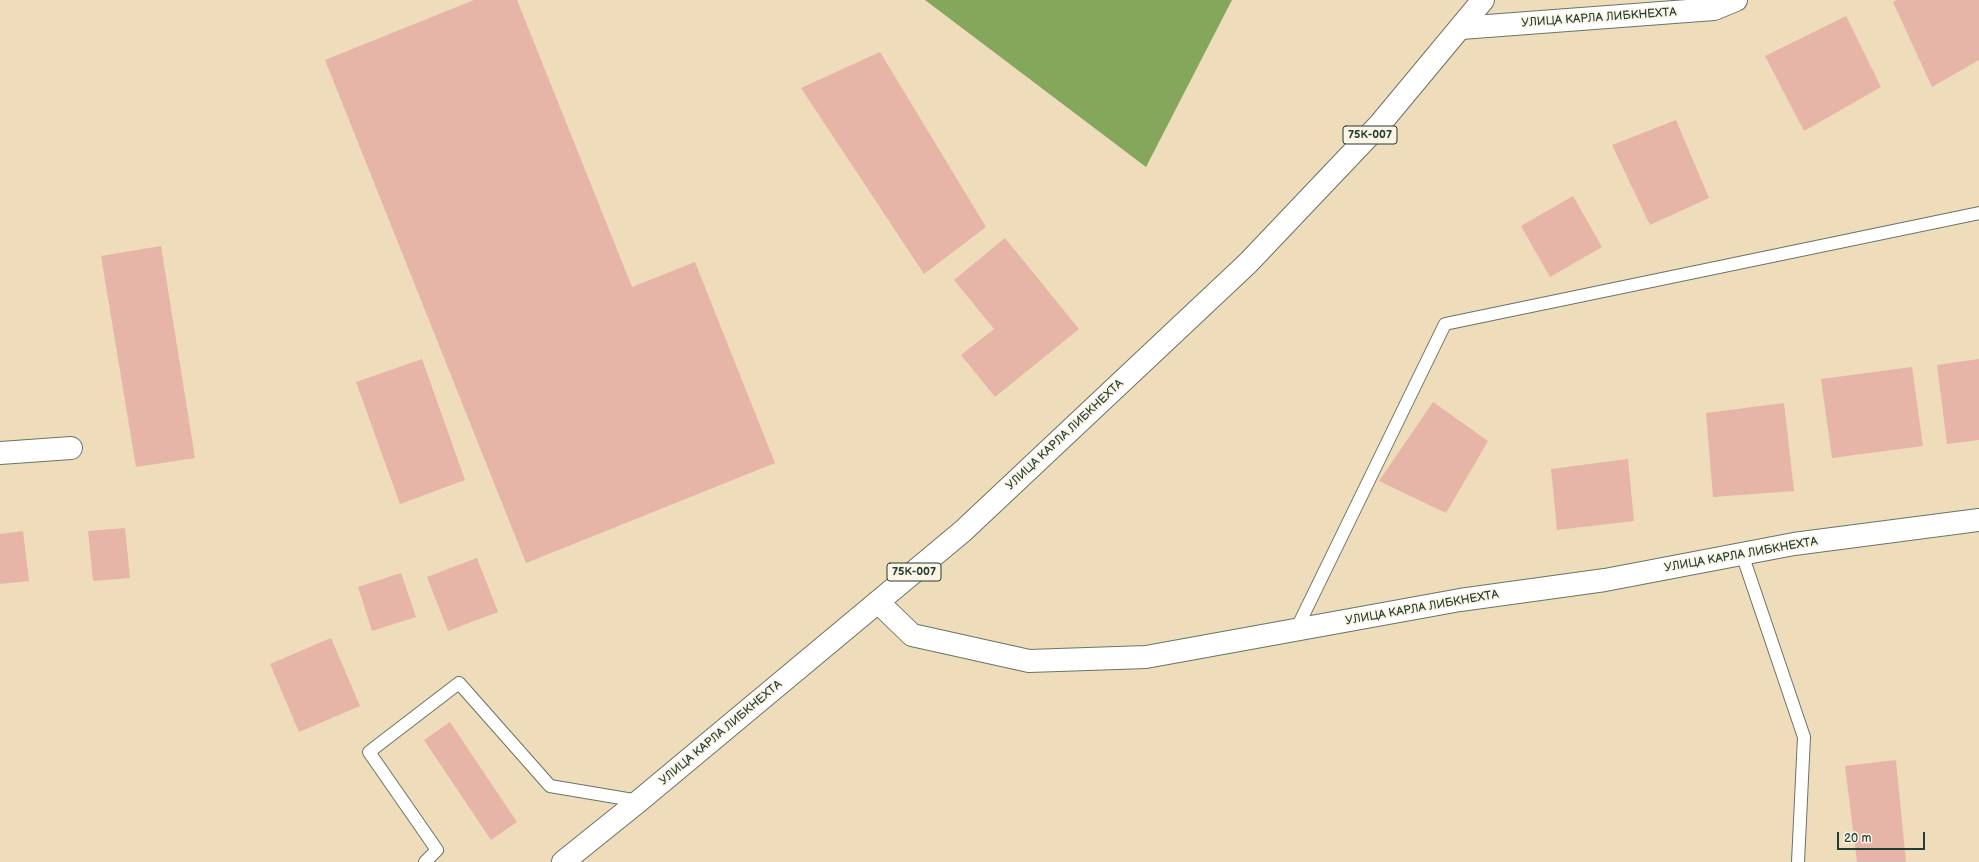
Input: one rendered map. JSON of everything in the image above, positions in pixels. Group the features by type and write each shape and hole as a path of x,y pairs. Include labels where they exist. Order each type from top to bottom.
{"street":[{"name":"75К-007","path":"1461,28 1483,0"},
{"name":"УЛИЦА КАРЛА ЛИБКНЕХТА","path":"563,862 639,801 963,531 1248,263 1380,124 1461,28 1714,9 1736,0"},
{"path":"0,453 71,448"},
{"name":"УЛИЦА КАРЛА ЛИБКНЕХТА","path":"878,602 912,635 1029,661 1146,657 1460,600 1605,580 1794,544 1979,520"}],"lane":[{"path":"1296,630 1445,324 1979,213"},
{"path":"1742,554 1804,737 1798,862"},
{"path":"425,862 437,850 370,752 459,682 550,786 639,801"}],"green space":[{"path":"925,0 1232,0 1146,167"}],"building":[{"path":"474,0 517,0 632,287 695,262 775,463 526,563 325,60"},
{"path":"1897,0 1979,0 1979,60 1932,87 1893,2"},
{"path":"1846,16 1881,87 1804,131 1765,56"},
{"path":"880,52 986,227 924,274 801,88"},
{"path":"1676,120 1709,198 1650,225 1612,145"},
{"path":"1573,196 1602,247 1550,277 1521,226"},
{"path":"1005,238 1079,329 995,397 961,355 994,329 954,280"},
{"path":"161,246 195,458 136,467 101,256"},
{"path":"422,359 465,480 400,504 356,382"},
{"path":"1979,359 1979,440 1947,444 1937,365"},
{"path":"1912,367 1923,446 1832,458 1821,379"},
{"path":"1433,402 1488,441 1446,513 1379,481"},
{"path":"1784,403 1794,491 1713,497 1706,413"},
{"path":"1628,459 1634,521 1557,530 1551,469"},
{"path":"125,528 130,578 93,581 88,531"},
{"path":"23,531 29,581 0,584 0,534"},
{"path":"477,558 498,612 448,631 427,577"},
{"path":"401,573 416,617 372,631 358,587"},
{"path":"331,638 360,706 299,732 270,664"},
{"path":"450,722 517,822 491,840 424,740"},
{"path":"1896,760 1906,862 1857,862 1845,766"}]}
